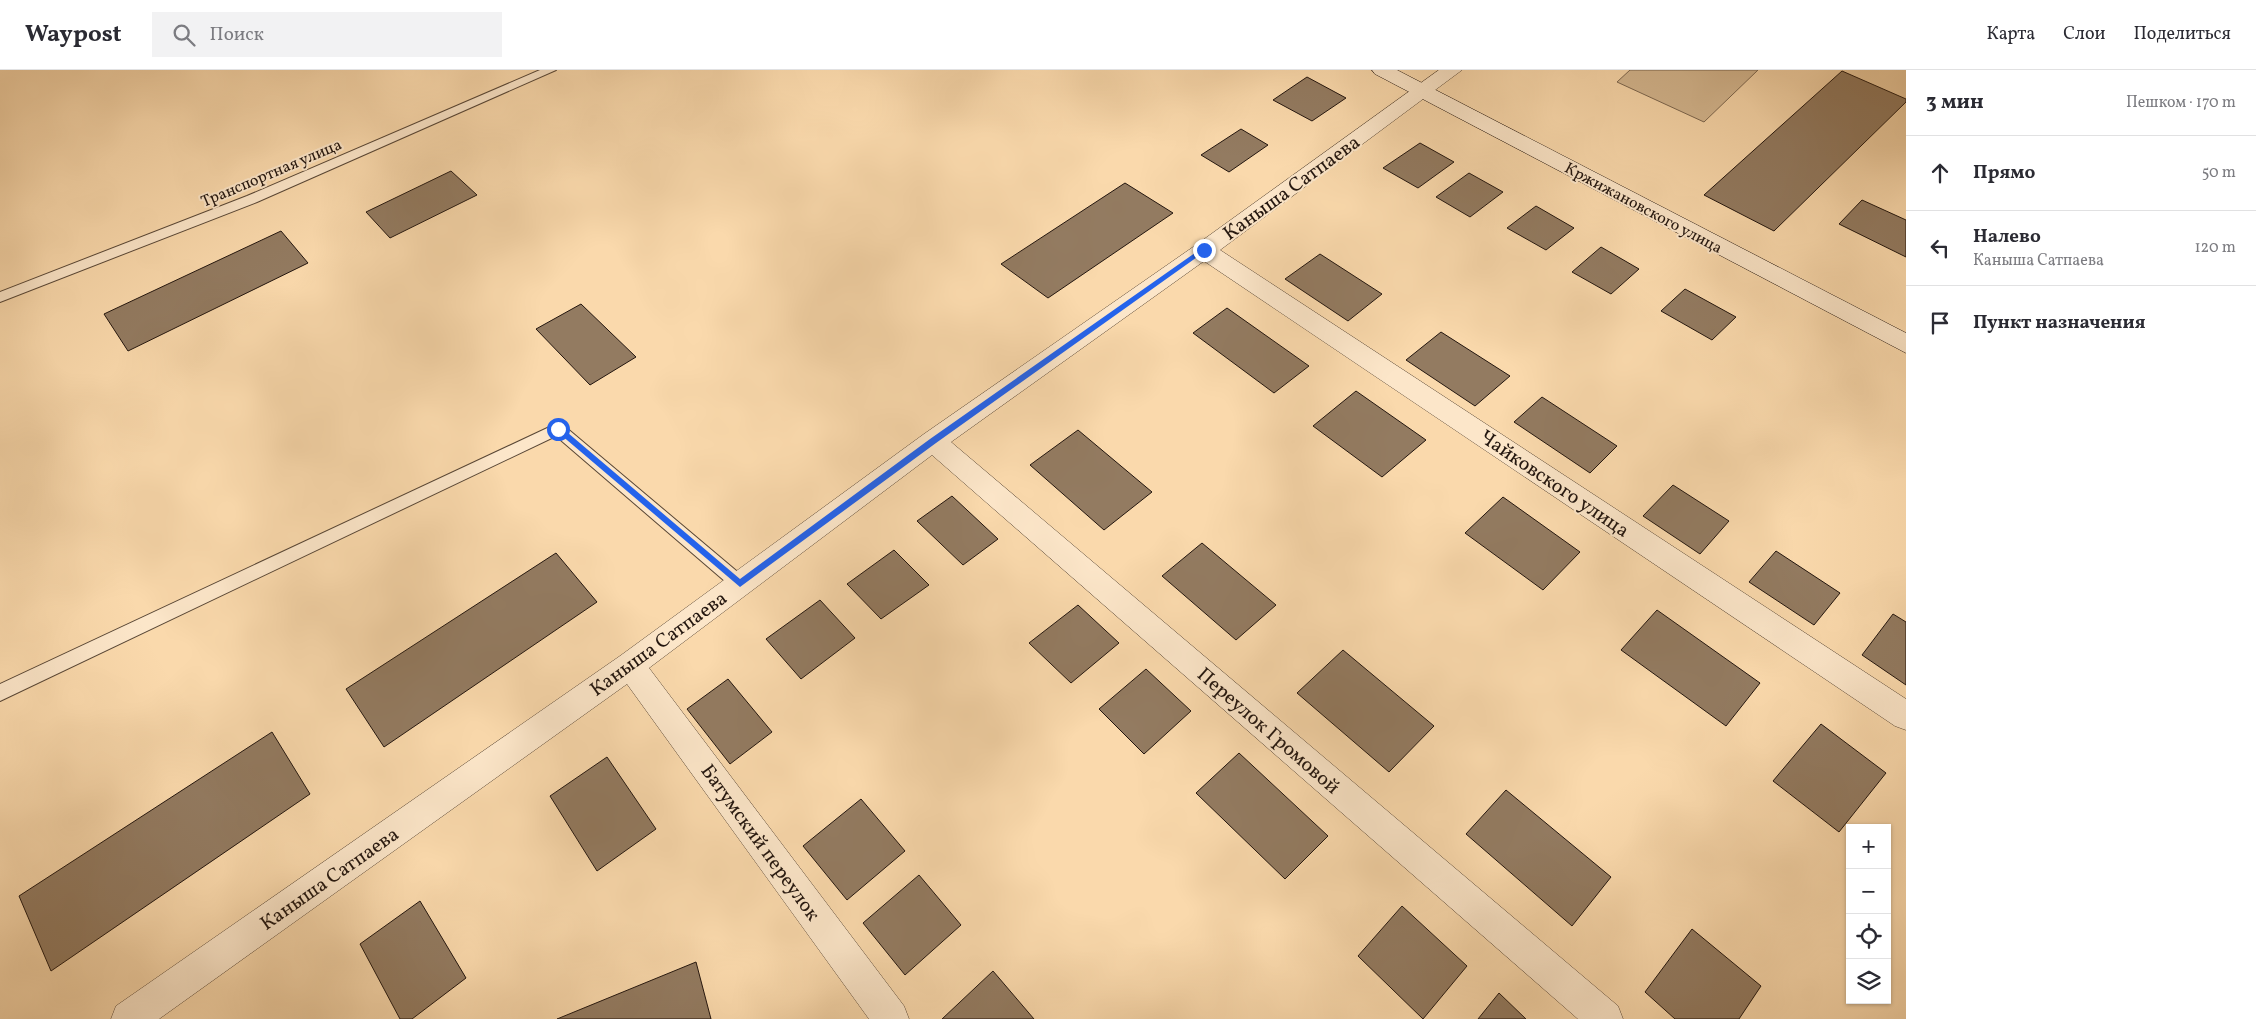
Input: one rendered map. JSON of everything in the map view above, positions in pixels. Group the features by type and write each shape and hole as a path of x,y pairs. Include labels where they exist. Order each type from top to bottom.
{"street":[{"name":"Кржижановского улица","path":"1382,70 1906,344"},
{"name":"Каныша Сатпаева","path":"130,1019 630,665 933,441 1204,250 1452,70"},
{"name":"Чайковского улица","path":"1204,250 1906,716"},
{"name":"Переулок Громовой","path":"933,441 1605,1019"},
{"name":"Батумский переулок","path":"630,665 891,1019"}],"lane":[{"name":"Транспортная улица","path":"0,297 252,199 550,70"},
{"path":"0,693 558,429 740,584"}],"shaded area":[{"path":"1630,70 1758,70 1704,122 1617,82"}],"building":[{"path":"1842,71 1906,99 1906,102 1774,231 1704,195"},
{"path":"1307,77 1346,98 1312,121 1273,100"},
{"path":"1241,129 1268,145 1229,172 1201,155"},
{"path":"1420,143 1454,162 1418,188 1383,168"},
{"path":"451,171 477,195 390,238 366,212"},
{"path":"1469,173 1503,192 1470,217 1436,197"},
{"path":"1125,183 1173,213 1048,298 1001,264"},
{"path":"1862,200 1906,220 1906,257 1839,224"},
{"path":"1536,206 1574,228 1546,250 1507,228"},
{"path":"281,231 308,263 128,351 104,314"},
{"path":"1601,247 1639,269 1611,294 1572,272"},
{"path":"1320,254 1382,294 1348,321 1285,279"},
{"path":"1685,289 1736,317 1712,340 1661,311"},
{"path":"581,304 636,357 590,385 536,329"},
{"path":"1227,308 1309,366 1274,393 1193,333"},
{"path":"1441,332 1510,376 1475,406 1406,360"},
{"path":"1356,391 1426,440 1382,477 1313,426"},
{"path":"1542,397 1617,446 1590,473 1514,422"},
{"path":"1078,430 1152,492 1104,530 1030,465"},
{"path":"1673,485 1729,521 1700,554 1643,516"},
{"path":"952,496 998,539 963,565 917,521"},
{"path":"1503,497 1580,552 1543,590 1465,533"},
{"path":"1202,543 1276,605 1236,640 1162,576"},
{"path":"894,550 929,585 881,619 847,584"},
{"path":"1776,551 1840,593 1814,625 1749,582"},
{"path":"556,553 597,602 384,747 346,689"},
{"path":"820,600 855,638 801,679 766,639"},
{"path":"1078,605 1119,643 1071,683 1029,643"},
{"path":"1657,610 1760,683 1726,726 1621,650"},
{"path":"1893,614 1906,622 1906,685 1862,655"},
{"path":"1343,650 1434,726 1389,772 1297,693"},
{"path":"1146,669 1191,711 1144,754 1099,709"},
{"path":"728,679 772,732 730,764 687,709"},
{"path":"1821,724 1886,773 1839,832 1773,781"},
{"path":"272,732 310,794 51,971 19,896"},
{"path":"1239,753 1328,836 1285,879 1196,793"},
{"path":"607,757 656,829 597,871 550,796"},
{"path":"1506,790 1611,877 1572,926 1466,834"},
{"path":"861,799 905,851 847,900 803,846"},
{"path":"919,875 961,925 905,975 863,923"},
{"path":"420,901 466,978 412,1019 400,1019 360,944"},
{"path":"1402,906 1467,966 1423,1019 1358,956"},
{"path":"1692,929 1761,986 1739,1019 1675,1019 1645,992"},
{"path":"696,962 711,1019 557,1019"},
{"path":"993,971 1034,1019 942,1019"},
{"path":"1499,993 1526,1019 1478,1019"}],"route":[{"path":"558,429 740,584 933,441 1204,250"}]}
